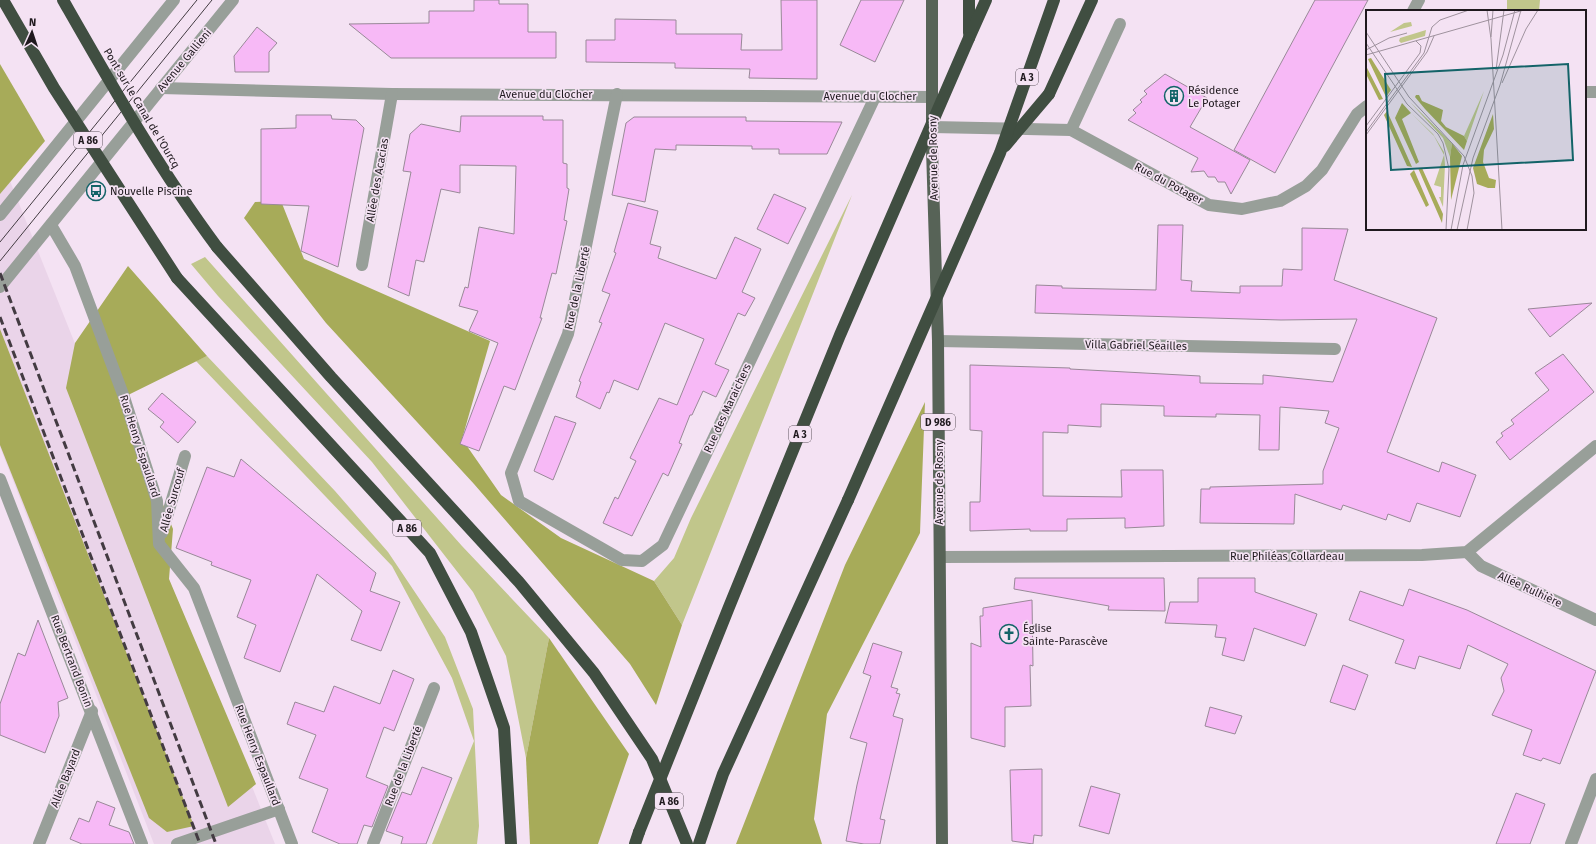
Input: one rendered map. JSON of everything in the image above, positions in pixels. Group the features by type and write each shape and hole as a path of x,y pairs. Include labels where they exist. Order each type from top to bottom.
{"highway":[{"name":"A 86","path":"3,0 54,88 177,278 430,553 471,632 504,728 510,844"},
{"name":"Pont sur le Canal de l'Ourcq","path":"63,0 117,95 191,212 216,247 331,377 519,582 594,673 652,759 687,844"},
{"path":"969,0 969,38"},
{"name":"A 3","path":"635,844 726,614 840,335 986,0"},
{"name":"A 3","path":"699,844 723,774 848,500 1000,153 1054,0"},
{"path":"1000,153 1049,94 1092,0"}],"main road":[{"name":"Avenue de Rosny","path":"932,0 932,127 938,341 942,844"}],"street":[{"path":"0,215 174,0"},
{"name":"Avenue Gallieni","path":"0,287 233,0"},
{"path":"1414,10 1419,0"},
{"path":"1071,130 1120,24"},
{"name":"Avenue du Clocher","path":"161,88 392,94 616,94 932,97"},
{"name":"Allée des Acacias","path":"362,265 392,94"},
{"name":"Rue de la Liberté","path":"511,473 568,334 616,94"},
{"name":"Rue des Maraichers","path":"511,473 519,501 622,560 642,561 662,544 875,97"},
{"name":"Rue du Potager","path":"932,127 1071,130 1209,205 1242,209 1280,202 1306,186 1322,170 1357,114 1366,107"},
{"name":"Rue Henry Espaullard","path":"51,225 75,266 124,398 157,501 159,544 194,588 292,844"},
{"name":"Villa Gabriel Séailles","path":"938,341 1335,349"},
{"path":"1467,552 1596,446"},
{"name":"Allée Surcouf","path":"159,544 185,456"},
{"name":"Rue Bertrand Bonin","path":"0,479 92,711 142,844"},
{"name":"Rue Philéas Collardeau","path":"940,557 1414,555 1467,552"},
{"name":"Allée Rulhière","path":"1467,552 1481,566 1596,620"},
{"name":"Rue de la Liberté","path":"373,844 434,688"},
{"name":"Allée Bayard","path":"39,844 92,711"},
{"path":"1571,844 1596,780"},
{"path":"177,844 279,809"}],"shaded area":[{"path":"0,156 275,844 154,844 0,447"}],"green space":[{"path":"1507,0 1540,0 1539,10 1507,10"},
{"path":"0,64 45,141 0,194"},
{"path":"852,195 682,625 654,581 674,558 691,518"},
{"path":"281,201 304,259 490,341 462,439 501,495 561,538 654,581 682,625 656,705 630,664 474,484 326,323 244,218 255,202"},
{"path":"205,257 462,546 549,638 526,758 506,656 473,592 372,462 218,296 191,264"},
{"path":"128,266 207,356 120,399 173,529 169,579 256,784 228,807 66,388 75,343"},
{"path":"0,329 194,826 167,832 149,818 0,445"},
{"path":"207,356 335,491 388,552 445,637 473,709 479,826 477,844 432,844 474,741 452,678 392,566 196,361"},
{"path":"925,402 920,533 827,714 814,819 822,844 736,844 845,565"},
{"path":"549,638 629,754 598,844 530,844 526,758"}],"building":[{"path":"474,0 499,0 499,4 528,4 528,32 556,32 556,58 391,58 349,24 429,23 429,11 474,11"},
{"path":"781,0 817,0 817,79 749,78 750,69 675,68 675,63 586,62 586,40 615,40 615,19 676,20 676,34 742,34 741,50 782,50"},
{"path":"861,0 904,0 875,62 840,45"},
{"name":"Résidence Le Potager","path":"1315,0 1368,0 1275,173 1234,150"},
{"path":"257,27 277,43 269,52 269,72 235,72 234,56"},
{"path":"1165,74 1207,98 1190,127 1250,160 1231,194 1225,182 1218,182 1215,177 1208,177 1204,171 1191,172 1198,158 1128,120 1136,113 1133,110 1142,102 1140,100 1147,94 1144,91"},
{"path":"296,115 331,115 332,119 356,120 364,128 338,267 301,251 309,206 261,204 261,129 296,128"},
{"path":"461,116 543,116 543,120 563,120 563,163 567,164 567,188 569,189 564,220 567,221 556,274 552,273 540,318 542,318 515,390 504,386 479,451 460,444 498,343 469,331 478,311 459,306 465,287 468,288 479,227 514,234 516,166 460,165 460,193 441,189 424,262 416,260 409,296 388,287 411,172 403,171 410,134 421,124 460,132"},
{"path":"634,117 746,117 746,121 842,122 827,154 779,154 779,149 752,149 752,146 676,145 676,150 655,149 645,202 612,195 626,123"},
{"path":"774,194 806,208 788,244 757,229"},
{"path":"628,203 658,211 650,244 661,247 658,258 716,279 735,237 761,249 742,292 755,298 745,316 738,313 715,364 729,370 716,397 703,391 692,415 690,415 679,443 682,444 668,476 663,473 632,536 603,523 615,497 618,499 636,461 630,458 659,398 677,405 704,339 665,323 638,390 614,380 600,409 576,397 581,382 579,381 602,323 599,322 610,294 602,291 616,253 614,252"},
{"path":"1158,225 1183,225 1181,280 1192,281 1191,291 1240,293 1240,286 1282,286 1283,269 1302,270 1302,228 1348,229 1334,280 1437,318 1387,452 1439,472 1442,462 1476,475 1460,517 1417,503 1410,522 1388,514 1386,520 1343,505 1341,510 1295,494 1294,524 1200,523 1201,489 1210,489 1210,487 1323,484 1323,471 1339,428 1325,423 1329,411 1280,407 1279,450 1259,450 1260,415 1216,414 1216,417 1164,416 1164,406 1101,404 1101,427 1068,425 1068,433 1043,432 1043,496 1122,497 1121,470 1163,470 1164,526 1125,528 1125,518 1067,519 1067,531 1030,531 1030,529 970,531 970,502 980,502 982,431 970,430 970,365 1070,368 1200,376 1200,383 1263,384 1263,375 1333,382 1357,319 1281,320 1035,313 1036,285 1062,286 1062,288 1156,290"},
{"path":"1592,303 1550,337 1528,309"},
{"path":"1563,354 1594,392 1510,460 1496,442 1503,436 1501,433 1514,424 1511,420 1549,390 1535,373"},
{"path":"162,393 196,422 178,443 160,427 164,422 148,409"},
{"path":"555,416 576,423 553,480 534,471"},
{"path":"241,459 376,573 370,591 400,602 381,651 351,640 362,611 317,574 280,672 244,658 256,625 237,617 251,580 211,565 212,562 176,548 207,467 234,477"},
{"path":"1015,578 1164,578 1165,611 1108,610 1109,606 1014,589"},
{"path":"1198,578 1255,578 1255,592 1317,614 1305,646 1254,628 1244,661 1222,655 1226,638 1215,637 1217,625 1165,623 1170,602 1198,602"},
{"path":"1409,589 1467,610 1596,671 1560,764 1543,758 1541,761 1523,755 1532,730 1492,715 1504,691 1501,678 1508,664 1468,645 1460,669 1419,656 1415,669 1395,663 1404,640 1349,620 1360,591 1403,606"},
{"path":"1032,600 1033,666 1030,665 1031,706 1005,707 1005,747 971,738 971,643 981,647 980,616 983,616 983,608"},
{"path":"38,620 68,698 58,702 59,716 45,753 0,735 0,704 18,653 25,656"},
{"path":"873,643 902,652 891,687 898,689 896,693 900,694 893,716 903,719 880,819 885,820 880,844 864,844 846,841 867,743 850,738 871,676 863,673"},
{"path":"1343,665 1368,675 1355,710 1330,702"},
{"path":"393,670 414,679 394,731 384,727 366,777 388,786 372,827 364,825 357,844 340,844 312,832 328,789 299,778 316,735 287,724 295,702 324,712 334,686 380,704"},
{"path":"1210,707 1242,716 1235,734 1205,726"},
{"path":"422,767 452,778 426,844 401,844 403,837 386,831 402,792 411,795"},
{"path":"1042,769 1042,836 1034,835 1033,844 1012,841 1010,770"},
{"path":"1091,786 1120,794 1109,834 1079,826"},
{"path":"1516,793 1545,804 1530,844 1496,844"},
{"path":"97,801 115,808 109,825 129,832 134,844 82,844 70,839 79,818 89,822"}],"tram line":[{"path":"0,242 197,0"},
{"path":"0,261 212,0"}],"railway":[{"path":"0,273 216,844"},
{"path":"0,317 200,844"}],"place":[{"name":"Résidence Le Potager","path":"1174,96"},
{"name":"Nouvelle Piscine","path":"96,191"},
{"name":"Église Sainte-Parascève","path":"1009,634"}]}
